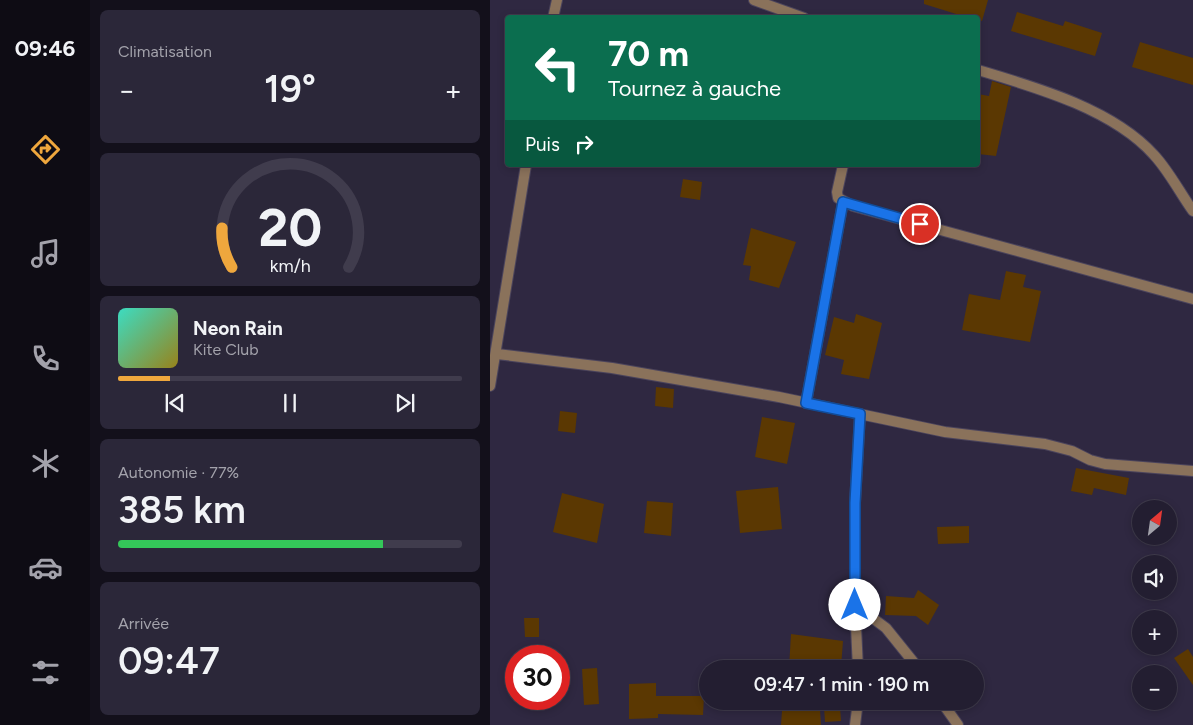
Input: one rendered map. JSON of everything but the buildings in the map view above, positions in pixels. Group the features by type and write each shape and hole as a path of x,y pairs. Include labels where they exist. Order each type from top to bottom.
{"street":[{"path":"554,15 557,0"},
{"path":"754,0 796,15"},
{"path":"980,71 1053,96 1109,118 1123,126 1156,156 1193,211"},
{"path":"490,386 497,354 526,167"},
{"path":"806,403 843,202 837,192 843,167"},
{"path":"843,202 1193,299"},
{"path":"497,354 612,368 806,403 945,432 1045,444 1072,451 1090,460 1105,464 1193,471"},
{"path":"858,660 855,605 855,503 860,414"},
{"path":"855,605 886,628 912,660"},
{"path":"855,725 857,710"},
{"path":"947,710 958,725"}],"route":[{"path":"855,605 855,503 860,414 806,403 843,202 920,224"}]}
